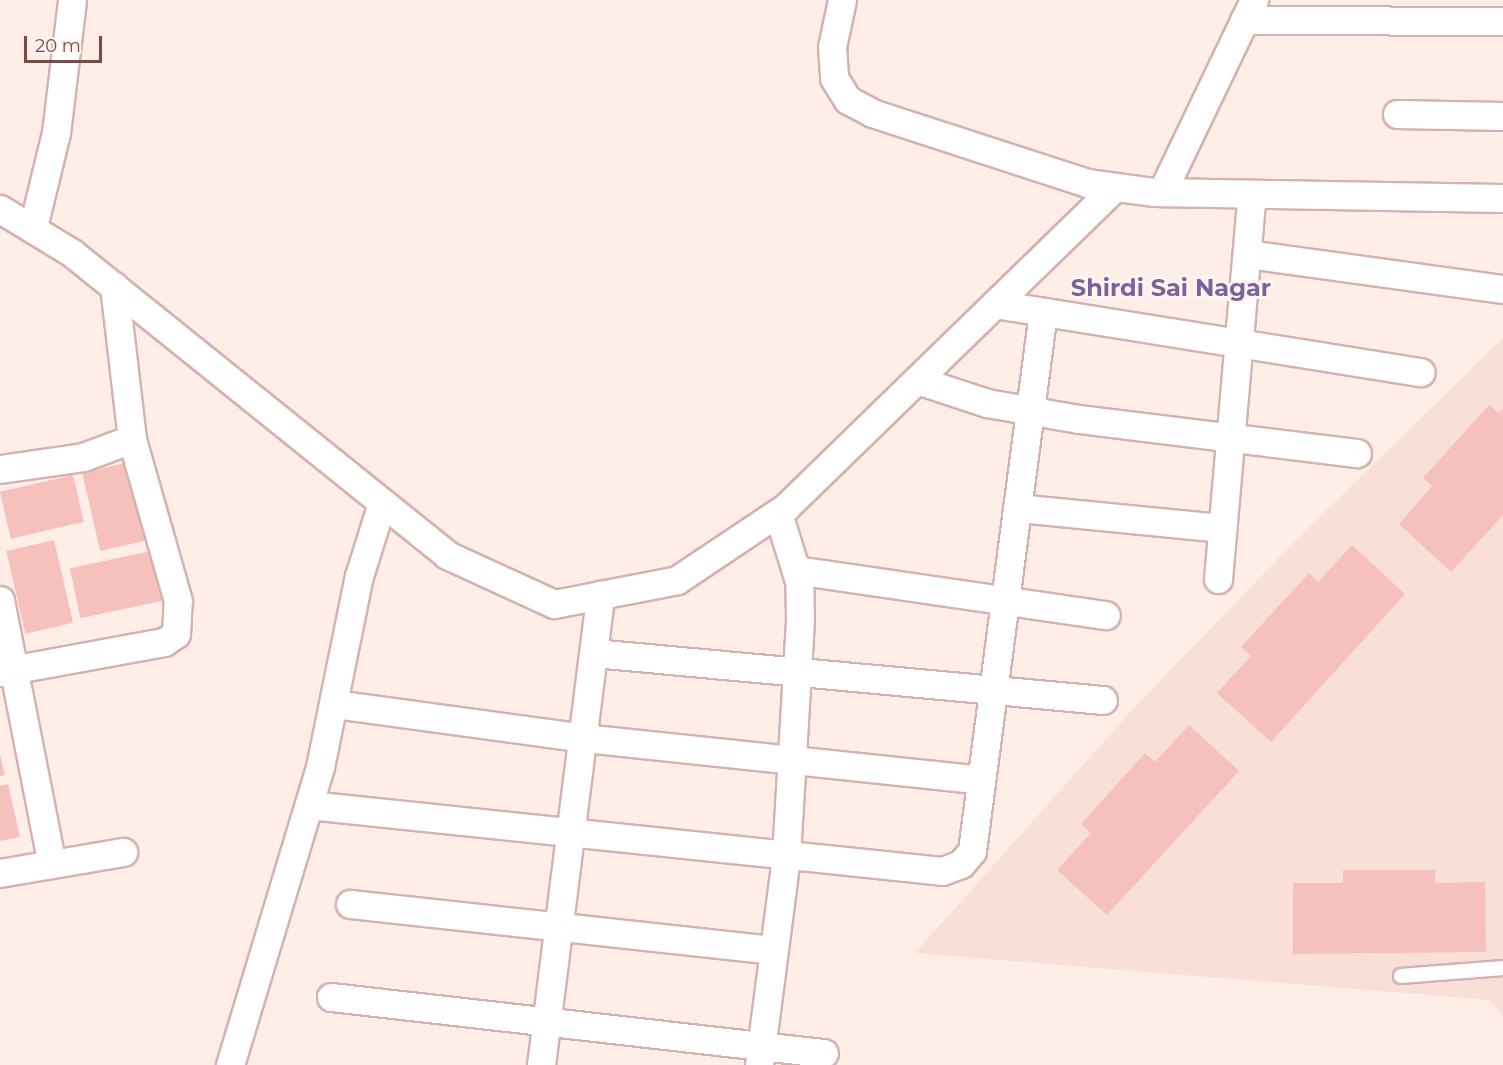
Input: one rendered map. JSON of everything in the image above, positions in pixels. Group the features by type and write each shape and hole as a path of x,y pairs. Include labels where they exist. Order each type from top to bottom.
{"street":[{"path":"33,227 56,133 72,0"},
{"path":"842,0 832,47 834,78 848,100 902,123 1114,188 1161,192 1503,198"},
{"path":"1161,192 1249,10 1503,21"},
{"path":"1397,114 1503,116"},
{"path":"0,209 33,227 114,286 447,555 554,604 677,580 778,513 1114,188"},
{"path":"1218,579 1252,194"},
{"path":"1247,254 1503,290"},
{"path":"8,670 164,642 176,634 178,601 132,439 114,286"},
{"path":"995,304 1239,345 1421,372"},
{"path":"309,804 572,836 942,871 961,864 972,851 1043,312"},
{"path":"916,380 1031,411 1230,439 1357,453"},
{"path":"0,469 83,457 132,439"},
{"path":"230,1065 309,804 334,704 359,576 382,503"},
{"path":"1017,508 1222,528"},
{"path":"760,1055 786,856 797,670 796,570 778,513"},
{"path":"796,570 1106,615"},
{"path":"541,1065 572,836 600,595"},
{"path":"0,600 8,670 51,861"},
{"path":"594,653 797,670 992,692 1103,700"},
{"path":"334,704 584,738 981,780"},
{"path":"0,873 51,861 123,852"},
{"path":"350,904 560,930 774,950"},
{"path":"331,997 547,1022 760,1055 824,1053"}],"lane":[{"path":"1401,976 1503,968"}],"shaded area":[{"path":"1503,338 1503,1017 1490,1000 915,953 1131,711 1302,534"}],"building":[{"path":"1489,405 1499,413 1503,409 1503,515 1451,572 1399,524 1432,486 1423,478"},
{"path":"130,462 148,540 100,551 82,473"},
{"path":"73,475 84,522 11,539 0,492"},
{"path":"54,540 73,623 25,634 6,551"},
{"path":"1352,545 1405,594 1271,742 1217,693 1251,656 1241,647 1309,573 1318,582"},
{"path":"151,551 162,601 80,618 70,568"},
{"path":"1189,725 1239,771 1107,915 1057,870 1091,833 1081,824 1145,753 1155,762"},
{"path":"0,755 5,775 0,776"},
{"path":"8,784 20,837 0,841 0,786"},
{"path":"1343,870 1435,870 1435,883 1485,882 1486,952 1293,954 1293,883 1343,883"}],"district":[{"name":"Shirdi Sai Nagar","path":"1171,288"}]}
